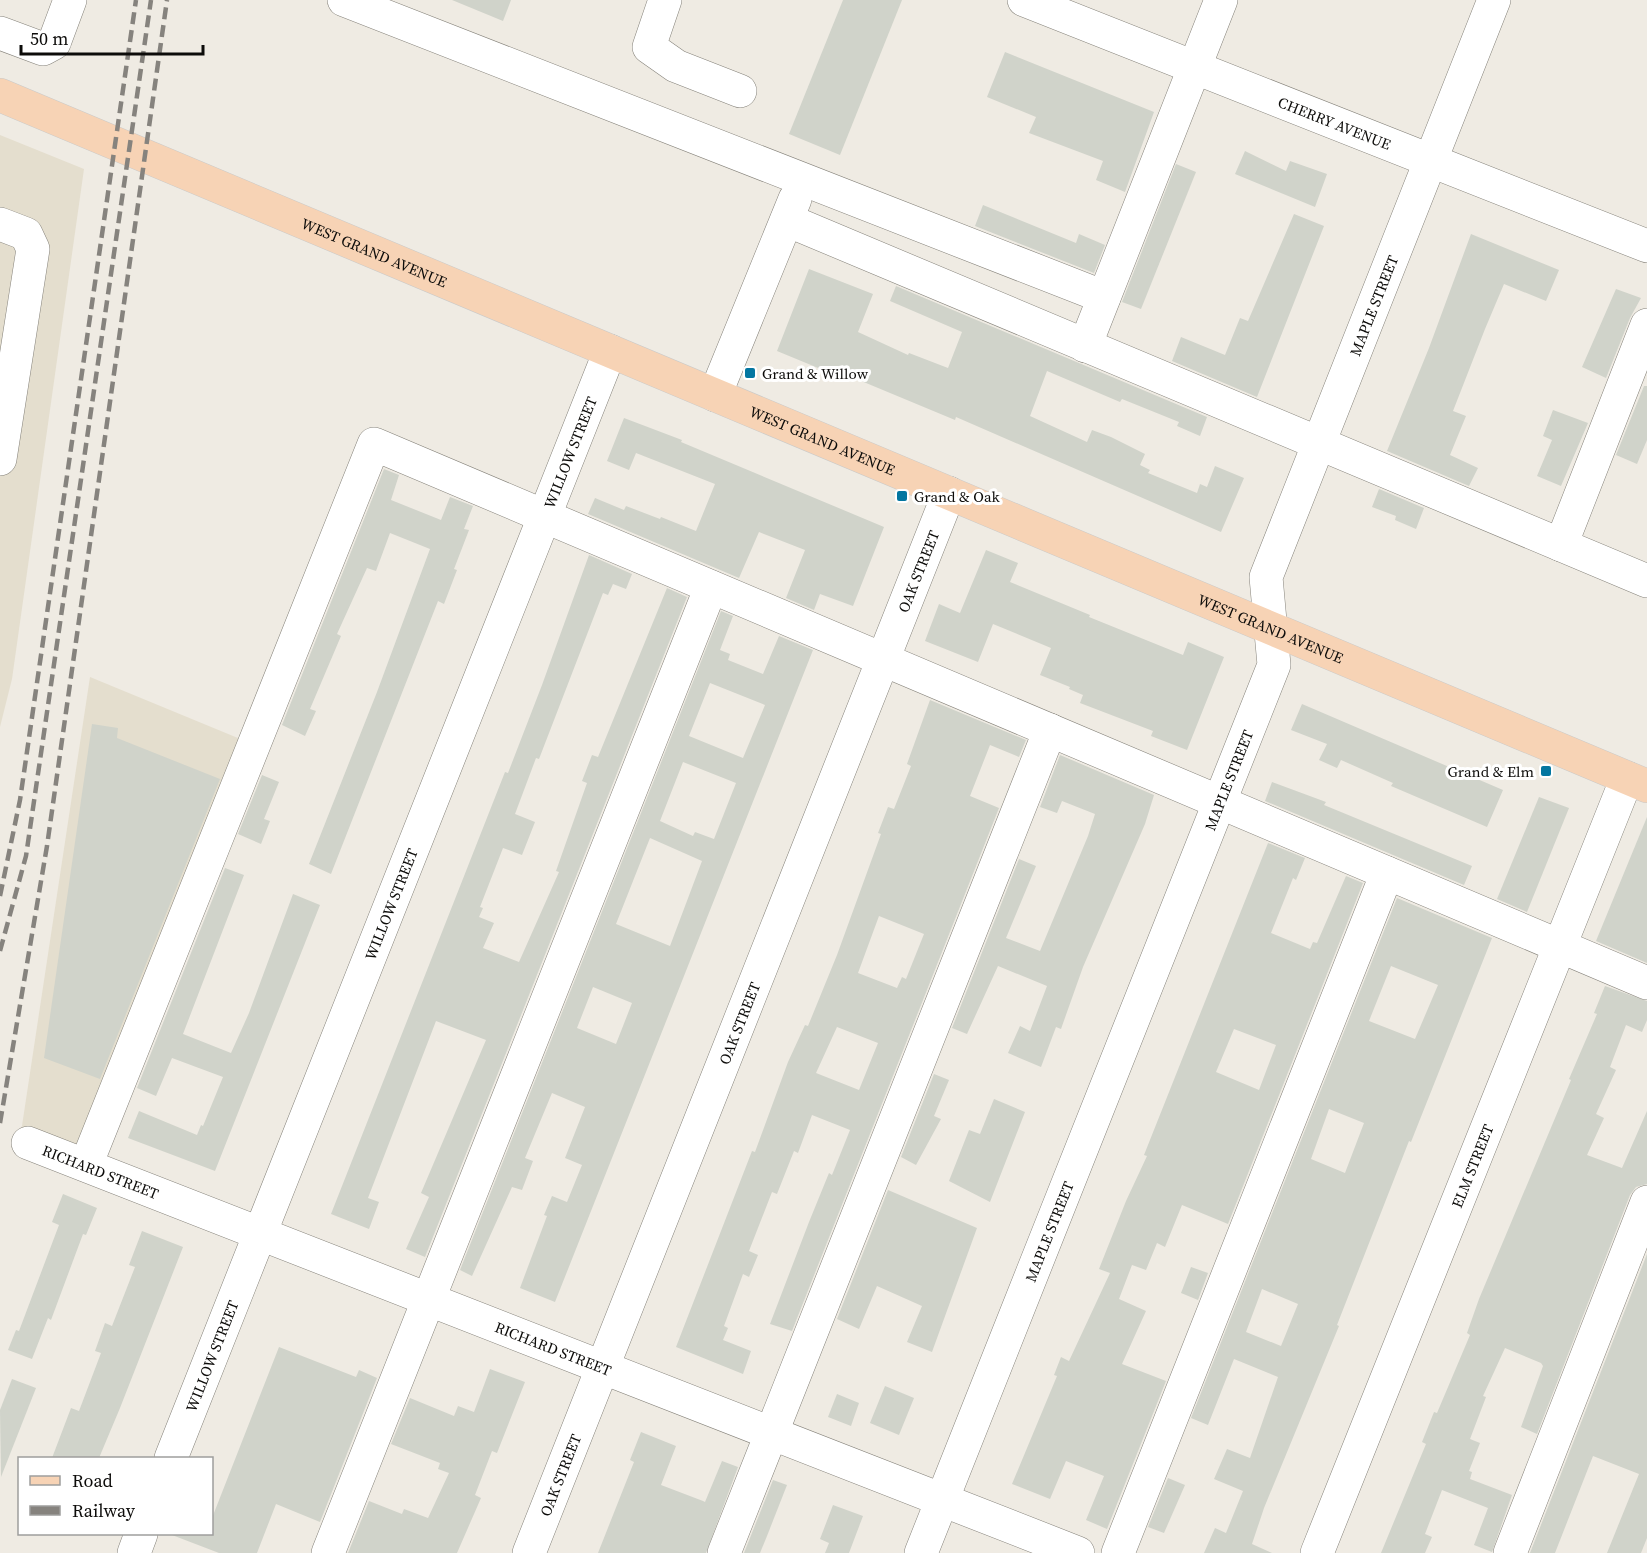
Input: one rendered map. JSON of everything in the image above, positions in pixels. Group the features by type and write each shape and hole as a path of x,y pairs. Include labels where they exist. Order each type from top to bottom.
{"main road":[{"name":"WEST GRAND AVENUE","path":"0,95 1637,782"}],"street":[{"path":"0,33 43,49 54,43 70,0"},
{"path":"344,0 1104,297"},
{"path":"665,0 649,47 676,66 740,91"},
{"name":"CHERRY AVENUE","path":"1024,0 1647,246"},
{"path":"1085,346 1221,0"},
{"name":"MAPLE STREET","path":"921,1553 1274,665 1266,577 1494,0"},
{"path":"715,395 803,180"},
{"path":"787,220 1318,445 1647,581"},
{"path":"0,224 26,234 33,249 0,459"},
{"path":"1561,545 1647,325"},
{"name":"WILLOW STREET","path":"171,1457 610,351"},
{"path":"86,1165 374,444 1647,983"},
{"name":"OAK STREET","path":"529,1553 949,493"},
{"path":"328,1553 711,587"},
{"path":"724,1553 1050,730"},
{"name":"ELM STREET","path":"1317,1553 1560,947 1637,782"},
{"path":"1118,1553 1387,873"},
{"name":"RICHARD STREET","path":"28,1143 1078,1553"},
{"path":"1510,1553 1647,1202"},
{"path":"134,1553 140,1535"}],"shaded area":[{"path":"0,135 84,169 12,679 0,727"},
{"path":"90,677 250,743 86,1165 20,1139"}],"building":[{"path":"452,0 511,0 503,21"},
{"path":"843,0 902,0 840,155 789,134"},
{"path":"1005,52 1154,112 1125,192 1096,180 1103,161 1029,133 1036,117 987,97"},
{"path":"1245,151 1286,171 1290,161 1327,174 1315,207 1235,174"},
{"path":"1176,164 1196,172 1141,309 1122,302"},
{"path":"983,205 1076,243 1079,234 1105,245 1094,273 975,226"},
{"path":"1294,214 1324,226 1257,397 1172,361 1181,337 1225,355 1240,318 1248,321"},
{"path":"1471,234 1559,270 1546,301 1504,284 1485,329 1453,411 1466,416 1450,455 1478,468 1469,486 1387,451 1429,348"},
{"path":"809,269 873,294 858,332 908,355 909,353 948,368 962,332 890,301 896,286 1207,417 1200,436 1177,426 1179,422 1122,399 1120,402 1047,371 1030,416 1087,442 1092,430 1111,437 1145,454 1140,465 1150,470 1148,473 1197,493 1200,484 1207,487 1215,466 1244,478 1221,532 956,417 955,420 842,373 840,377 777,351"},
{"path":"1616,289 1641,298 1630,318 1606,378 1582,367"},
{"path":"1644,386 1647,386 1647,440 1637,464 1616,455"},
{"path":"1553,410 1588,423 1561,486 1537,476 1552,440 1543,436"},
{"path":"624,418 682,440 681,442 884,527 853,606 820,594 814,610 786,598 805,550 759,532 739,578 588,514 595,498 624,510 626,506 660,519 661,517 696,531 715,484 636,453 629,470 607,461"},
{"path":"384,469 399,475 391,500 441,520 450,497 473,506 464,529 469,530 444,604 438,601 331,874 309,864 377,692 430,549 390,533 376,571 367,568 337,634 341,636 310,709 316,711 305,736 282,725"},
{"path":"1379,489 1424,508 1416,529 1395,520 1396,516 1372,507"},
{"path":"986,550 1018,563 1010,582 1183,655 1188,642 1224,657 1187,750 1151,736 1153,731 1080,703 1083,695 1040,675 1051,648 993,624 978,662 925,641 939,604 960,613"},
{"path":"589,555 632,574 626,589 613,584 608,595 603,593 539,759 536,758 515,814 535,822 522,855 503,848 480,907 483,908 479,917 494,923 483,948 519,962 559,872 556,871 587,783 582,781 592,755 598,757 667,588 687,597 425,1257 406,1249 429,1197 421,1193 486,1040 436,1021 368,1198 379,1202 369,1229 331,1214 505,772 508,773"},
{"path":"721,611 733,616 720,650 730,654 728,660 763,674 779,636 813,650 555,1302 520,1288 547,1216 544,1215 552,1196 567,1202 582,1165 565,1158 585,1107 552,1093 525,1158 533,1161 522,1190 512,1187 472,1276 460,1270","holes":["710,683 765,705 743,758 689,736","683,762 736,783 714,839 695,832 693,836 660,821","650,838 702,861 670,946 616,924","593,987 632,1003 616,1044 577,1028"]},
{"path":"930,700 1026,740 1019,757 990,745 970,796 999,808 792,1331 770,1324 829,1173 832,1175 850,1130 812,1115 798,1153 794,1151 777,1194 772,1192 749,1251 758,1255 749,1277 743,1274 724,1326 728,1328 723,1340 751,1351 743,1374 676,1347 752,1151 755,1152 788,1062 805,1025 808,1026 837,955 881,834 878,833 888,807 894,809 911,766 907,764","holes":["879,916 924,934 906,979 902,977 897,988 858,973","837,1027 878,1043 859,1090 816,1073"]},
{"path":"1302,704 1503,790 1487,827 1391,786 1393,783 1341,760 1337,768 1319,760 1327,744 1291,730"},
{"path":"92,724 118,728 117,738 220,779 100,1079 44,1058"},
{"path":"1060,755 1154,795 1145,824 1083,967 1061,1029 1056,1027 1041,1067 1008,1053 1020,1026 1030,1031 1047,986 998,966 967,1034 952,1028 1019,859 1036,866 1006,938 1040,951 1088,836 1095,814 1062,801 1057,813 1040,807"},
{"path":"262,775 279,782 264,819 270,821 261,844 238,834"},
{"path":"1272,782 1326,802 1324,805 1472,866 1464,885 1265,801"},
{"path":"1539,797 1569,808 1527,912 1497,899"},
{"path":"1647,817 1647,963 1596,941"},
{"path":"1268,843 1305,858 1296,880 1293,878 1271,933 1310,949 1313,942 1317,943 1346,876 1363,883 1228,1224 1182,1205 1165,1247 1157,1243 1146,1270 1132,1265 1119,1299 1146,1311 1122,1364 1166,1381 1107,1529 1086,1520 1104,1476 1066,1461 1050,1499 1012,1484 1057,1376 1054,1375 1061,1357 1069,1361 1110,1273 1099,1269 1147,1156 1144,1155","holes":["1234,1029 1276,1045 1259,1090 1216,1072"]},
{"path":"225,868 244,875 183,1034 231,1053 249,1013 293,894 320,905 215,1171 128,1138 139,1111 197,1135 223,1077 172,1058 156,1096 137,1088"},
{"path":"1397,898 1492,938 1411,1142 1409,1141 1337,1325 1339,1326 1264,1508 1252,1544 1272,1553 1204,1553 1215,1528 1226,1533 1243,1491 1214,1479 1227,1449 1250,1458 1278,1377 1234,1359 1208,1425 1191,1418","holes":["1391,966 1438,985 1415,1039 1369,1021","1329,1109 1364,1123 1345,1173 1311,1159","1262,1289 1298,1304 1281,1346 1246,1332"]},
{"path":"1605,986 1647,1001 1647,1020 1642,1032 1626,1025 1610,1067 1616,1070 1596,1114 1604,1118 1587,1155 1622,1168 1647,1111 1647,1184 1636,1187 1630,1195 1537,1434 1521,1427 1543,1366 1541,1363 1505,1348 1483,1396 1486,1397 1470,1439 1480,1443 1469,1471 1472,1472 1470,1479 1512,1495 1492,1552 1474,1545 1488,1508 1442,1490 1425,1534 1432,1537 1425,1553 1381,1553 1426,1444 1422,1442 1434,1412 1437,1413 1470,1335 1467,1333 1479,1299 1571,1080 1569,1079 1597,1014 1594,1013"},
{"path":"934,1074 949,1080 934,1116 941,1119 916,1165 901,1157"},
{"path":"994,1099 1025,1112 990,1202 949,1181 969,1130 980,1134"},
{"path":"888,1190 977,1228 932,1352 907,1342 922,1306 877,1286 859,1329 837,1319"},
{"path":"63,1194 97,1208 86,1235 83,1234 51,1320 48,1318 32,1359 8,1350 16,1330 19,1331 59,1225 52,1222"},
{"path":"142,1231 183,1247 99,1457 52,1457 71,1408 79,1411 101,1353 95,1351 105,1323 112,1326 135,1267 129,1265"},
{"path":"1647,1254 1647,1538 1641,1553 1607,1553 1639,1474 1593,1456 1555,1553 1530,1553"},
{"path":"1191,1267 1208,1273 1198,1300 1181,1293"},
{"path":"279,1347 356,1377 359,1370 377,1378 320,1522 276,1504 257,1553 219,1553 172,1535 213,1535 213,1515"},
{"path":"490,1369 525,1382 497,1453 492,1451 475,1495 481,1498 457,1553 348,1553 369,1501 402,1514 404,1509 428,1518 449,1473 438,1469 440,1463 391,1444 410,1398 454,1416 458,1406 474,1412"},
{"path":"12,1379 36,1388 1,1477 0,1410"},
{"path":"885,1386 914,1398 899,1435 870,1423"},
{"path":"837,1394 859,1403 851,1426 828,1417"},
{"path":"641,1432 676,1446 661,1485 705,1502 722,1461 738,1467 706,1553 598,1553 634,1462 630,1460"},
{"path":"1168,1478 1185,1485 1164,1533 1148,1527"},
{"path":"773,1480 787,1485 767,1536 760,1553 744,1553"},
{"path":"833,1505 863,1516 849,1553 825,1553 829,1543 820,1539"}],"railway":[{"path":"0,896 20,800 136,0"},
{"path":"0,951 26,856 151,0"},
{"path":"0,1123 47,846 167,0"}],"place":[{"name":"Grand & Willow","path":"750,373"},
{"name":"Grand & Oak","path":"902,496"},
{"name":"Grand & Elm","path":"1546,771"}]}
